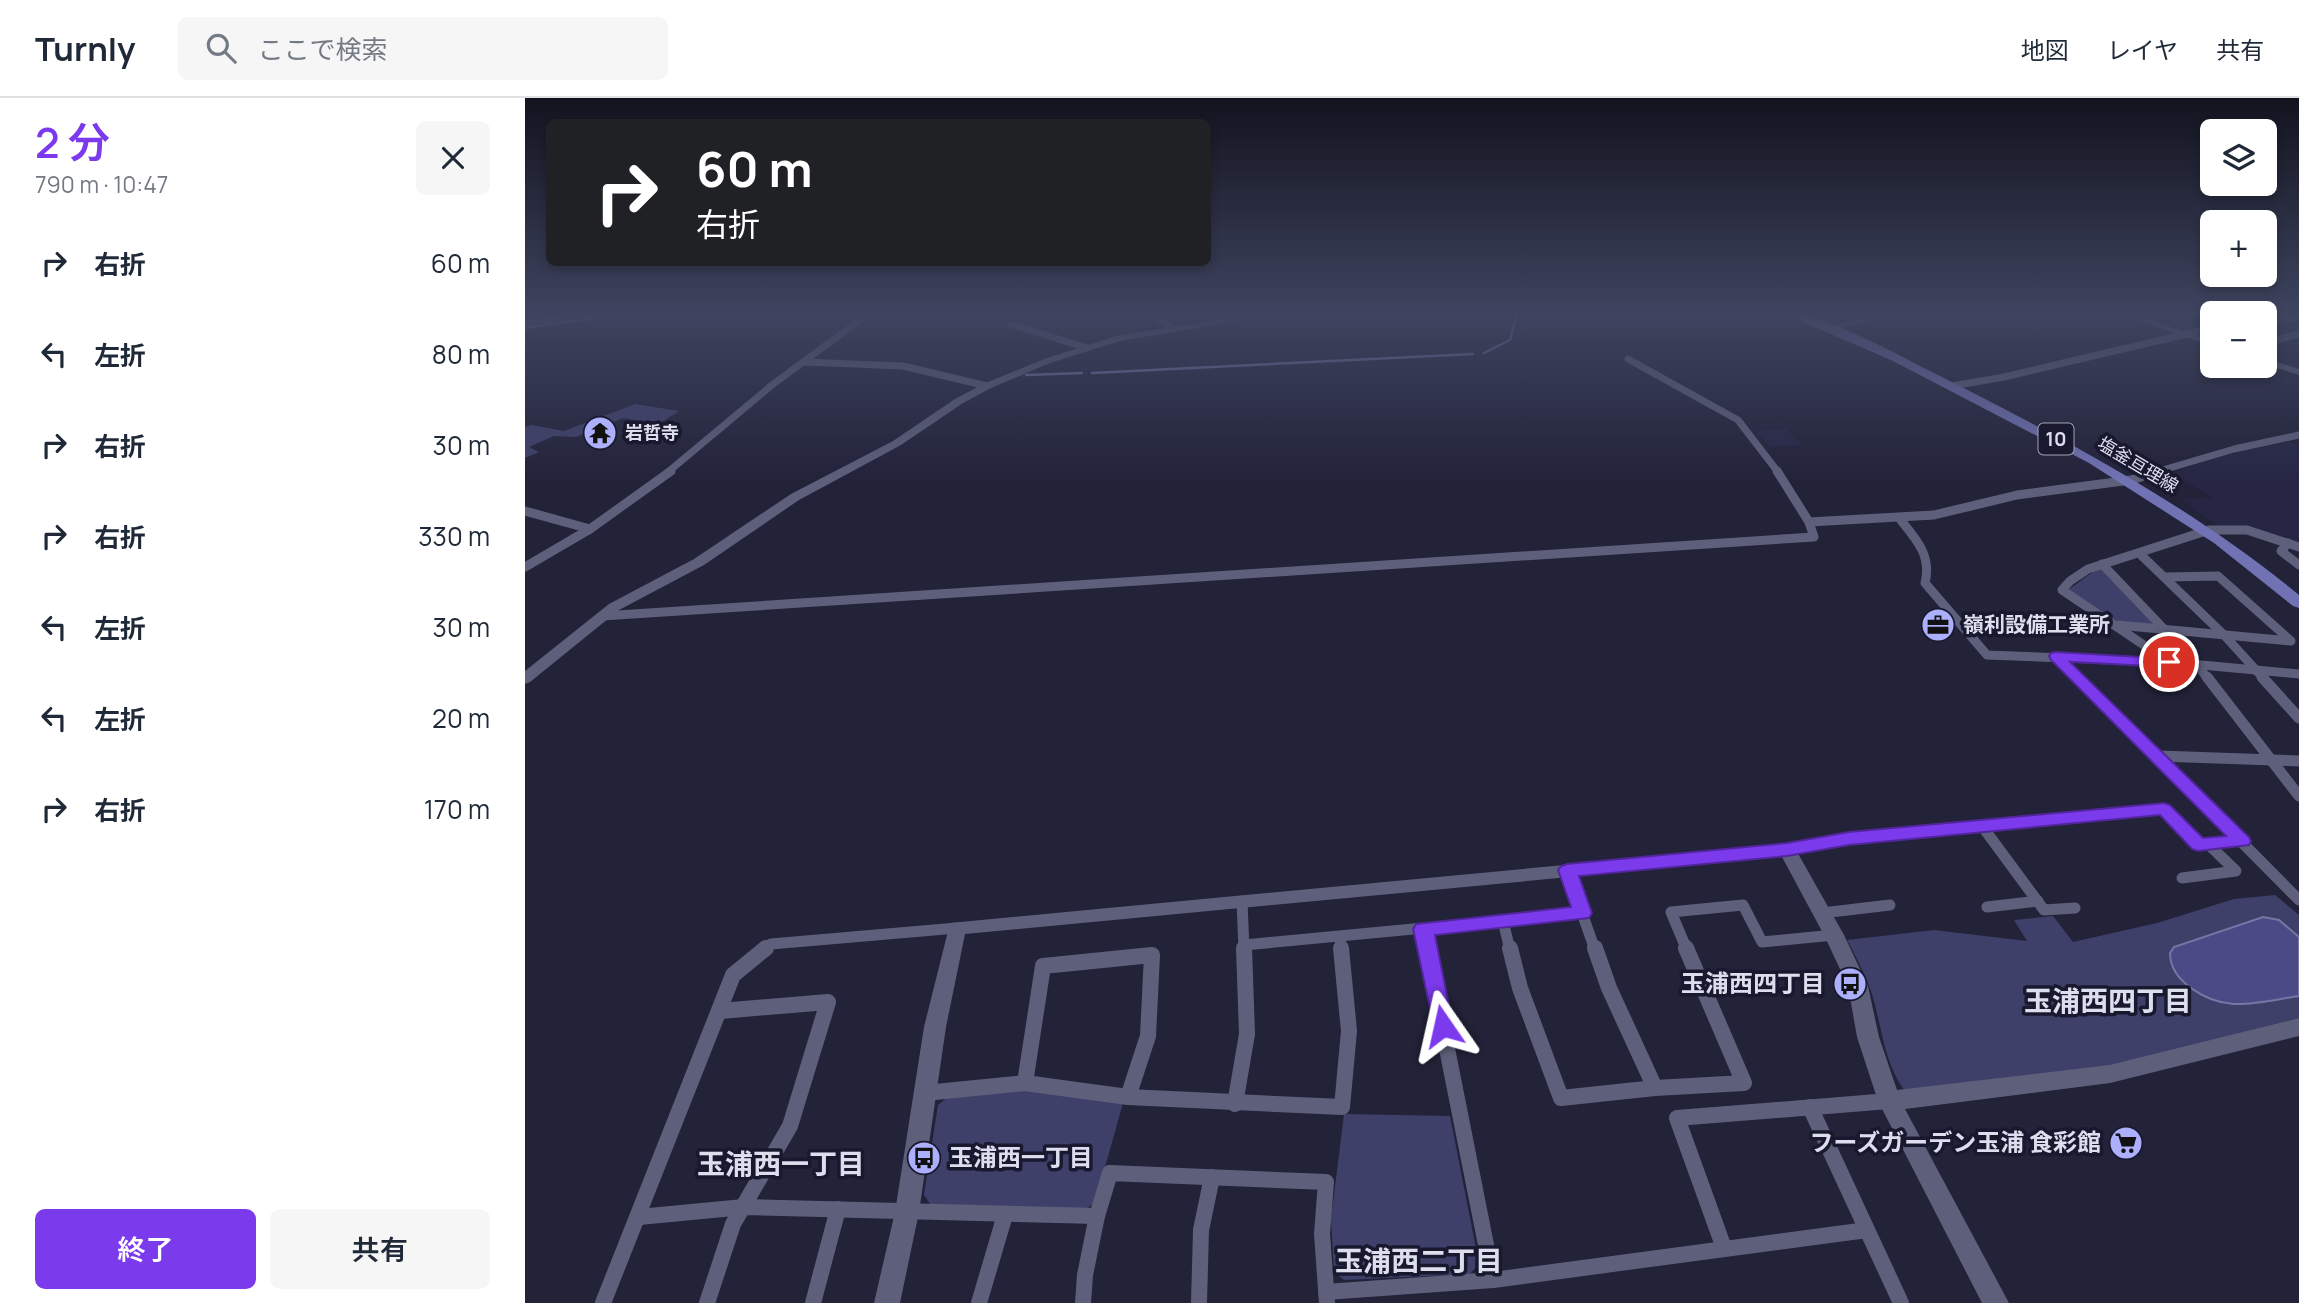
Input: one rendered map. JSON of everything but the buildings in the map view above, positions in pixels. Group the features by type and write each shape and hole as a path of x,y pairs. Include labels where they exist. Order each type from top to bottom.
{"main road":[{"name":"塩釜亘理線","path":"1919,370 2131,480 2210,532 2299,603"}],"street":[{"path":"525,567 590,529 669,472 793,370"},
{"path":"928,370 987,386"},
{"path":"525,679 633,595 706,558 795,498 898,442 959,401 1023,370"},
{"path":"602,617 1814,537 1809,522 1787,484 1738,421 1648,370"},
{"path":"1952,386 2032,370"},
{"path":"1809,522 1899,519 1954,511 2017,495 2131,480 2234,449 2299,435"},
{"path":"525,511 590,529"},
{"path":"1899,519 1929,559 1925,583 1987,655 2169,662 2299,674"},
{"path":"2169,662 2062,590 2089,569 2102,564 2140,554 2167,542 2233,527 2299,547"},
{"path":"2288,543 2281,551 2299,565"},
{"path":"2140,554 2225,636 2299,718"},
{"path":"2102,564 2165,630"},
{"path":"2114,624 2291,641 2218,576 2166,577"},
{"path":"2056,656 2159,756 2298,898"},
{"path":"2199,666 2299,796"},
{"path":"2159,756 2299,761"},
{"path":"603,1303 733,975 771,944 1787,850 1849,838 2164,809 2198,844 2242,841"},
{"path":"1982,826 2044,910 2075,908"},
{"path":"2182,878 2236,871 2208,844"},
{"path":"1787,850 1834,935 1858,986 1868,1037 1889,1101 1996,1303"},
{"path":"1567,870 1609,988 1655,1088"},
{"path":"1235,1104 1247,1034 1242,901"},
{"path":"1987,907 2038,901"},
{"path":"1503,921 1520,988 1561,1098 1655,1088 1744,1083 1671,912 1743,905 1762,942 1834,935"},
{"path":"1822,913 1889,905"},
{"path":"1244,945 1583,913"},
{"path":"887,1303 907,1212 935,1027 957,928"},
{"path":"1423,929 1493,1280"},
{"path":"925,1094 1025,1083 1128,1097 1342,1107 1349,1031 1340,937"},
{"path":"1025,1083 1043,966 1152,955 1148,1035 1128,1097"},
{"path":"707,1303 733,1224 790,1126 828,1002 720,1011"},
{"path":"1724,1248 1677,1118 1889,1101 2110,1074 2299,1027"},
{"path":"1810,1107 1901,1303"},
{"path":"1083,1303 1085,1275 1097,1216 1110,1173 1326,1182 1322,1234 1326,1297 1493,1280 1867,1230"},
{"path":"1199,1303 1201,1230 1212,1177"},
{"path":"639,1217 744,1207 1097,1216"},
{"path":"813,1303 838,1209"},
{"path":"979,1303 1005,1215"}],"shaded area":[{"path":"635,404 679,411 659,424 623,418 576,437 554,436 529,447 539,452 525,458 525,427 532,425 564,431"},
{"path":"1786,429 1802,445 1770,447 1755,431"},
{"path":"2289,442 2299,446 2299,544 2236,525 2219,526 2180,499 2214,498 2172,474 2212,458"},
{"path":"2097,569 2103,570 2155,623 2150,626 2112,620 2068,590"},
{"path":"2275,895 2299,915 2299,1018 2105,1068 1905,1091 1892,1069 1870,987 1847,940 1934,930 2027,941 2014,920 2053,916 2073,942 2157,923 2234,899"},
{"path":"2263,917 2279,920 2299,937 2299,996 2233,1004 2202,995 2176,973 2170,953 2174,947"},
{"path":"1018,1088 1123,1103 1095,1203 1084,1210 931,1205 924,1195 938,1105 949,1096"},
{"path":"1344,1114 1450,1116 1479,1264 1470,1274 1344,1280 1334,1272 1331,1219"}],"waterway":[{"path":"1092,373 1147,370"},
{"path":"1026,375 1082,373"}],"place":[{"name":"岩哲寺","path":"600,433"},
{"name":"嶺利設備工業所","path":"1938,625"},
{"name":"玉浦西四丁目","path":"1850,984"},
{"name":"フーズガーデン玉浦 食彩館","path":"2126,1143"},
{"name":"玉浦西一丁目","path":"924,1158"}],"district":[{"name":"玉浦西四丁目","path":"2108,1001"},
{"name":"玉浦西一丁目","path":"781,1164"},
{"name":"玉浦西二丁目","path":"1419,1261"}],"route":[{"path":"1443,1026 1423,929 1583,913 1567,870 1787,850 1849,838 2164,809 2198,844 2242,841 2056,656 2169,662"}]}
